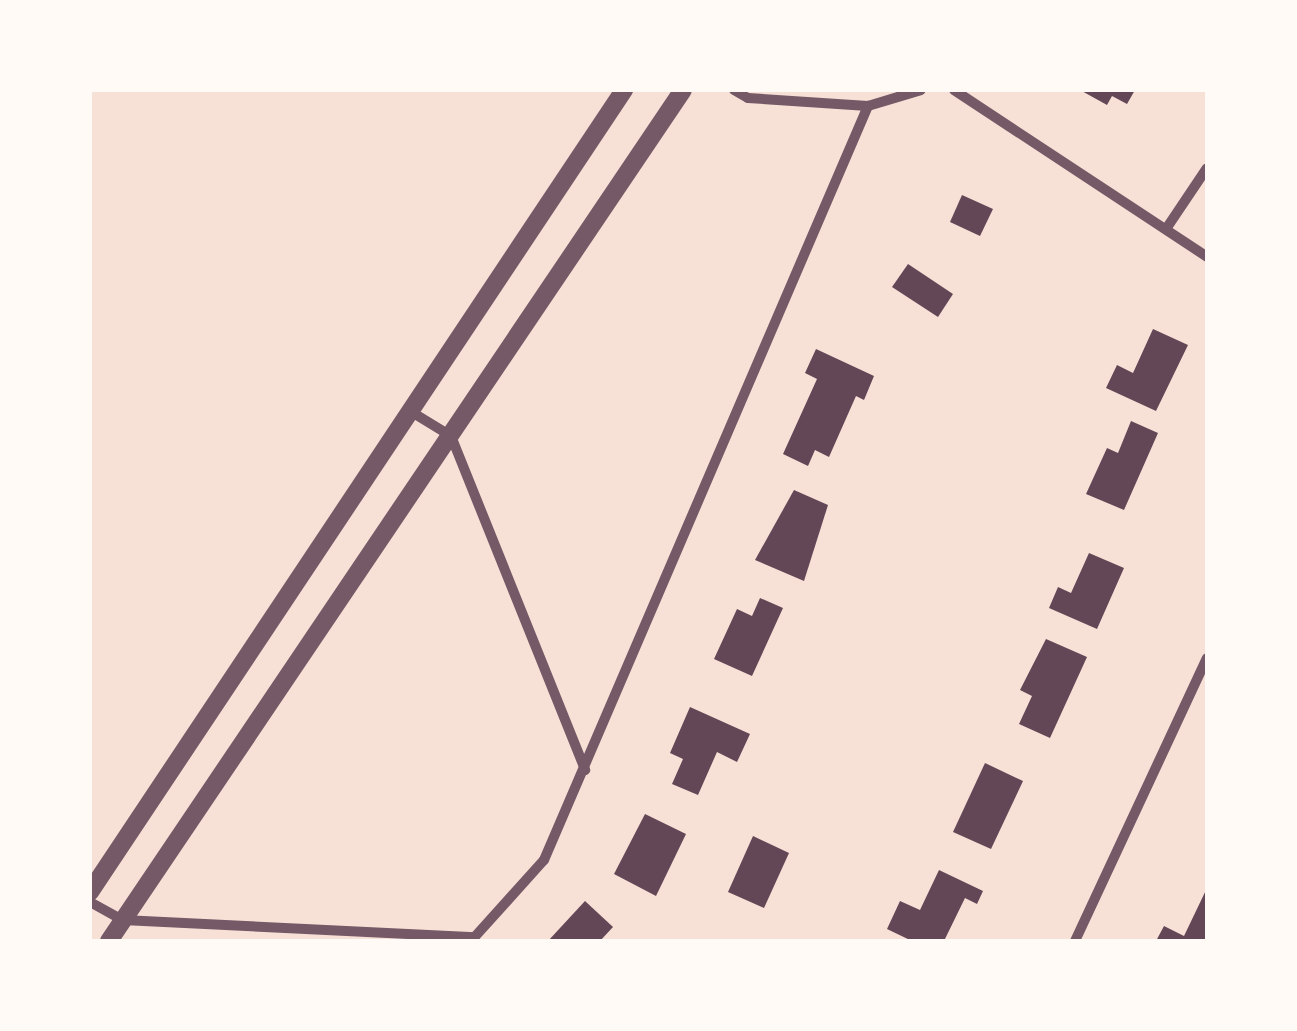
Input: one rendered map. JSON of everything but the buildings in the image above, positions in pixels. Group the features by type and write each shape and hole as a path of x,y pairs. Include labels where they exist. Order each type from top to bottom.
{"street":[{"path":"90,892 624,90"},
{"path":"109,941 683,90"},
{"path":"734,90 748,98 868,106 921,90"},
{"path":"954,90 1207,257"},
{"path":"90,902 123,920 473,939 544,860 586,770 868,106"},
{"path":"1166,229 1207,168"},
{"path":"409,410 450,436 586,770"},
{"path":"1075,941 1207,658"}]}
